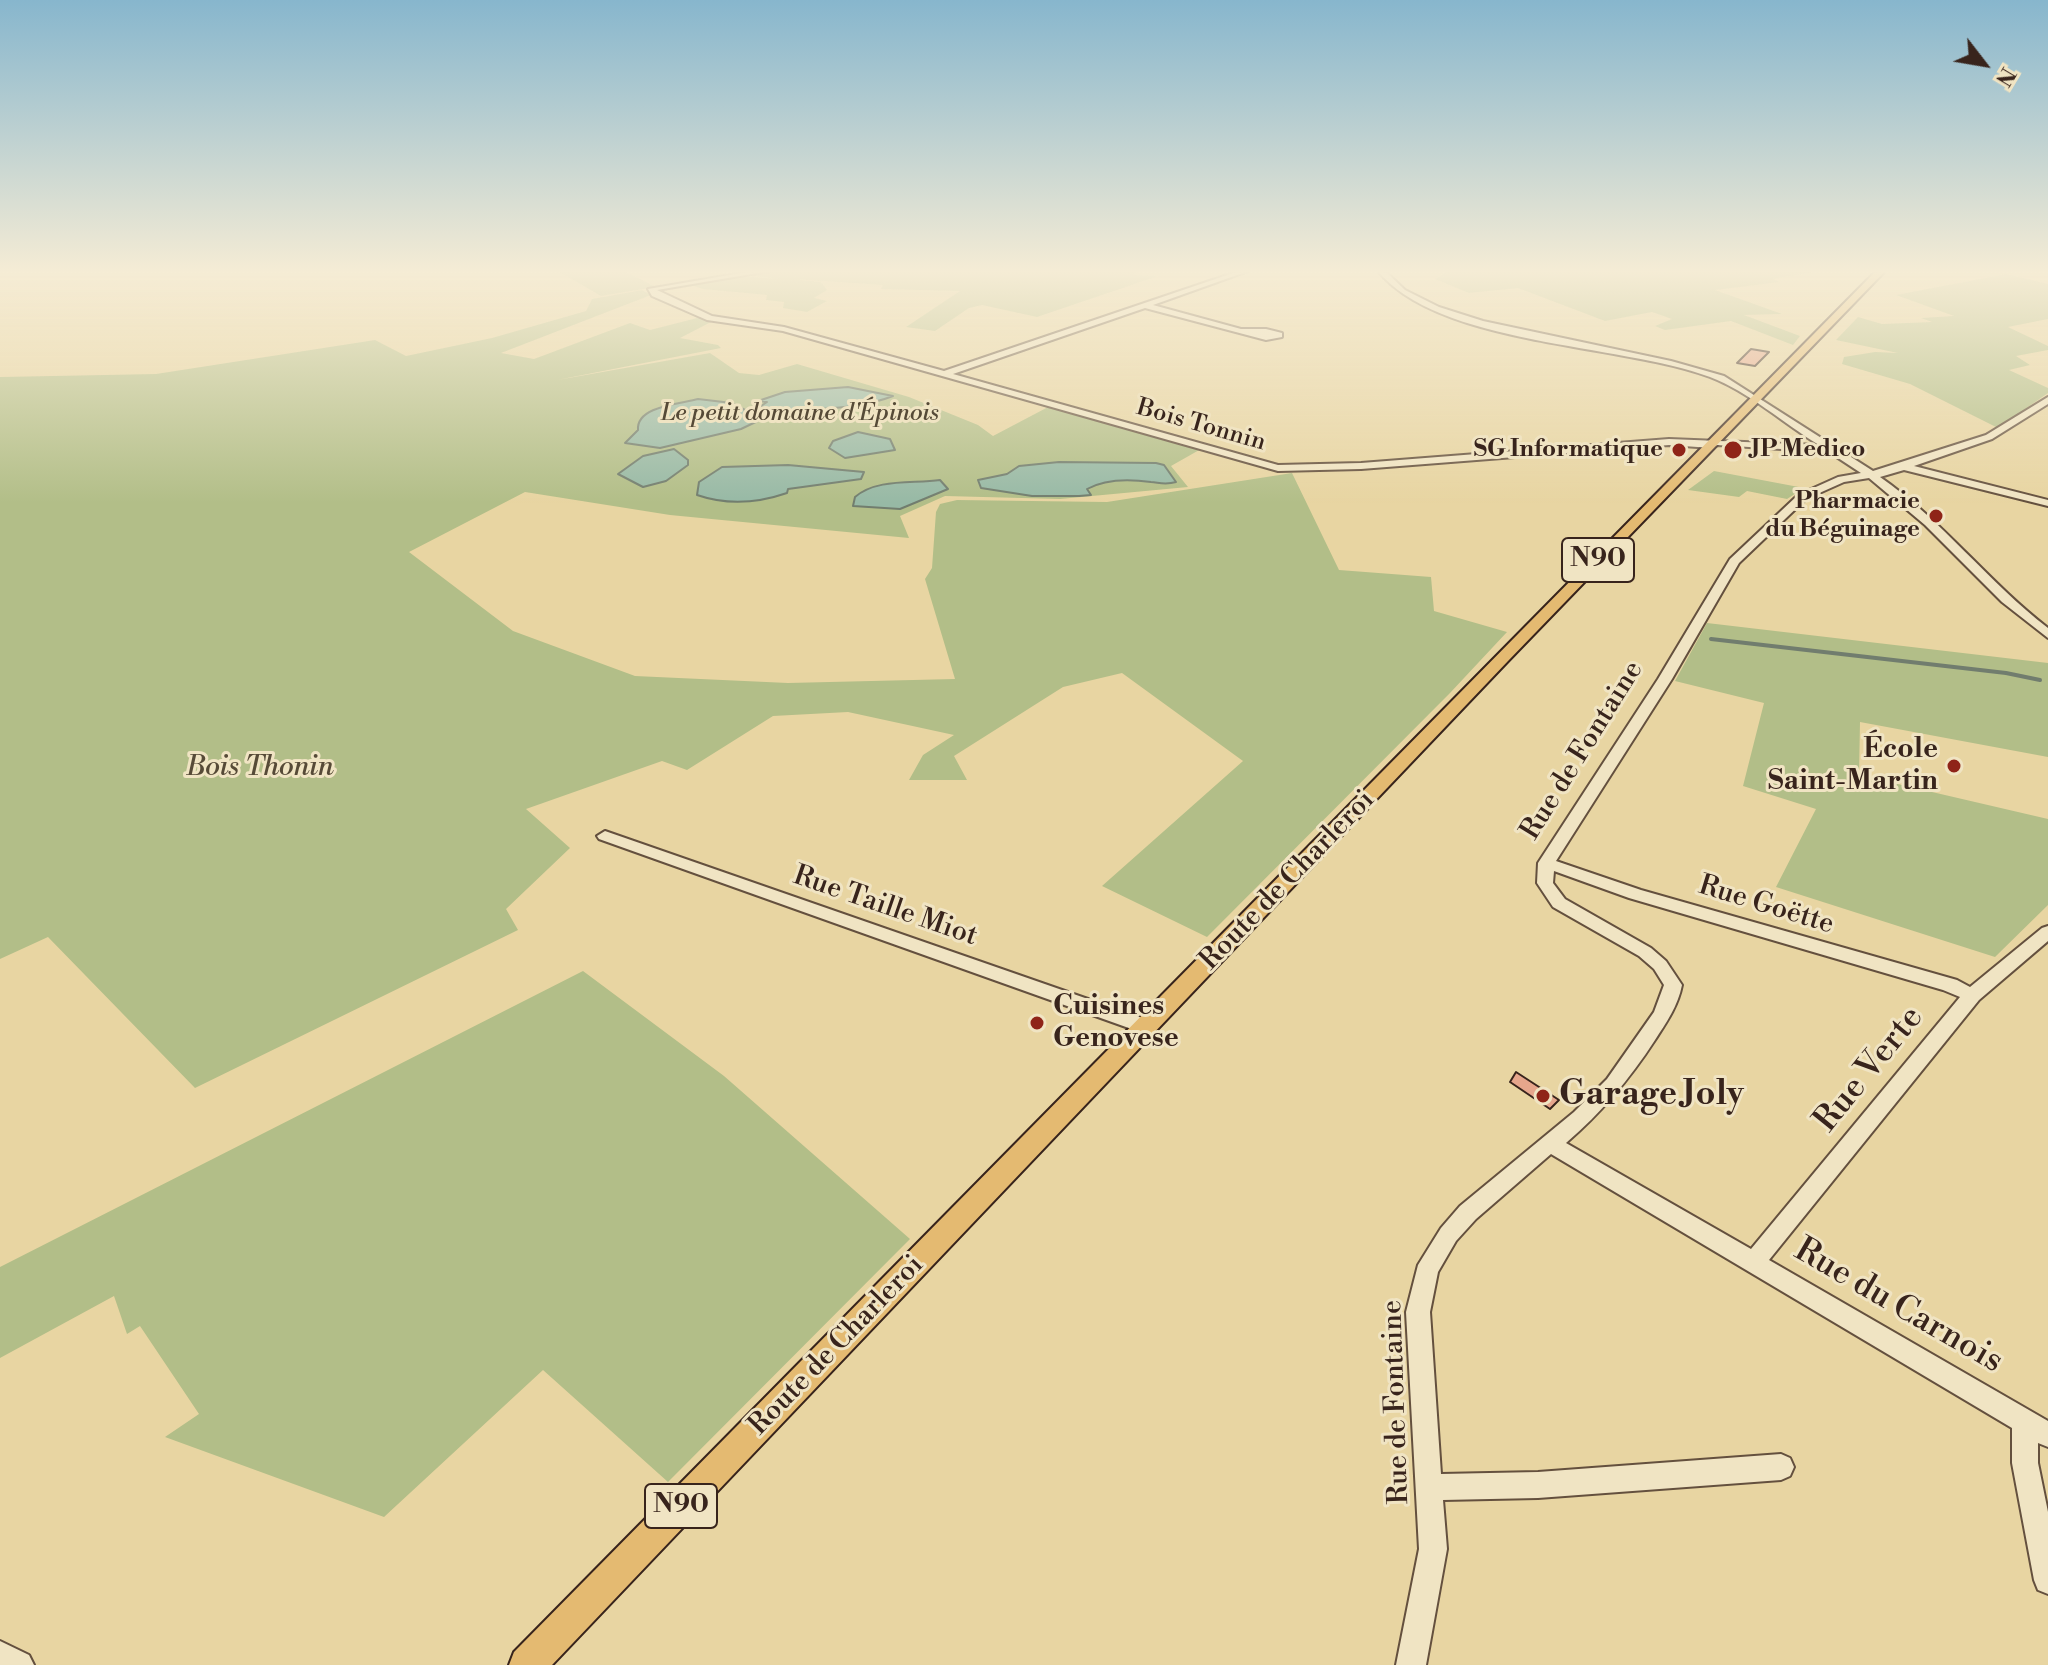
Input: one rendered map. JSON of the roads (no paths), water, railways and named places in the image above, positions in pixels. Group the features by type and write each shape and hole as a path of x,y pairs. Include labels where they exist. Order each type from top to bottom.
{"main road":[{"name":"Route de Charleroi","path":"527,1665 1502,657 1807,348"}],"street":[{"name":"Bois Tonnin","path":"850,348 1278,468 1361,466 1669,442 1831,449"},
{"path":"944,374 1020,348"},
{"path":"1594,348 1696,369 1758,398 1888,487 2048,634"},
{"name":"Rue de Fontaine","path":"1411,1665 1433,1549 1418,1312 1422,1283 1433,1259 1471,1213 1602,1098 1629,1065 1671,997 1673,985 1660,965 1645,952 1559,903 1545,883 1546,863 1665,679 1734,561 1802,497 1842,479 1869,476 1989,437 2048,400"},
{"path":"1903,466 2048,503"},
{"name":"Rue Taille Miot","path":"605,836 1147,1027"},
{"name":"Rue Goëtte","path":"1546,863 1635,894 1950,985 1972,995"},
{"name":"Rue Verte","path":"1754,1262 1972,995 2048,932"},
{"name":"Rue du Carnois","path":"1549,1143 2048,1435"},
{"path":"2025,1421 2025,1463 2048,1580"},
{"path":"1430,1487 1538,1485 1781,1467"},
{"path":"0,1655 19,1665"}],"waterway":[{"path":"1711,639 2006,673 2040,680"}],"place":[{"name":"SG Informatique","path":"1679,450"},
{"name":"JP Medico","path":"1733,450"},
{"name":"Pharmacie du Béguinage","path":"1936,516"},
{"name":"École Saint-Martin","path":"1954,766"},
{"name":"Cuisines Genovese","path":"1037,1023"},
{"name":"Garage Joly","path":"1543,1096"}],"park label":[{"name":"Le petit domaine d'Épinois","path":"800,414"},
{"name":"Bois Thonin","path":"260,768"}]}
